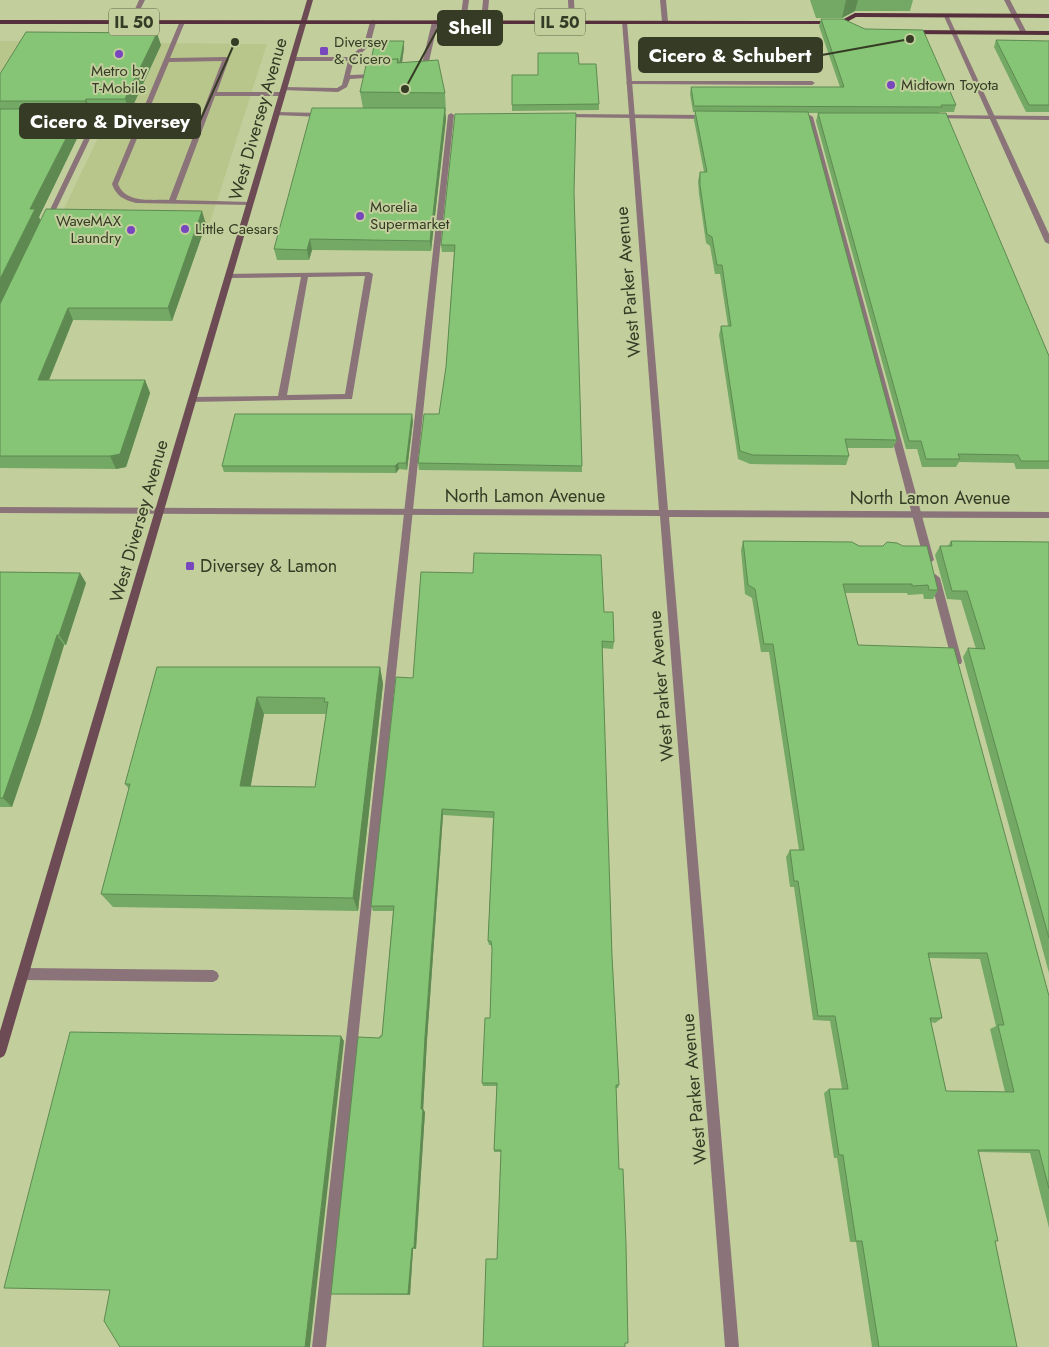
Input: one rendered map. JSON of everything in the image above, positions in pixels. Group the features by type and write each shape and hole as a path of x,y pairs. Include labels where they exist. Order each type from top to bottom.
{"main road":[{"name":"West Diversey Avenue","path":"0,1052 310,0"},
{"name":"IL 50","path":"0,22 665,22 846,24 855,15 1049,16"},
{"path":"903,32 1049,33"}],"street":[{"path":"131,22 142,0"},
{"path":"463,22 466,0"},
{"path":"484,22 486,0"},
{"path":"571,0 572,22"},
{"path":"663,0 665,22"},
{"path":"1007,0 1024,33"},
{"path":"945,15 1049,242"},
{"path":"182,22 115,184 118,194 125,199 136,201 250,204"},
{"path":"213,94 338,90 345,86 351,59 367,45 373,22"},
{"path":"411,73 424,70 435,22"},
{"name":"West Parker Avenue","path":"624,22 732,1347"},
{"path":"166,60 226,59 172,202"},
{"path":"293,59 351,59"},
{"path":"347,77 383,75"},
{"path":"629,83 812,83"},
{"path":"276,114 329,115"},
{"path":"319,1347 451,115"},
{"path":"554,116 713,117"},
{"path":"810,117 959,671"},
{"path":"929,117 1049,118"},
{"path":"42,231 97,118 58,118"},
{"path":"192,400 349,397 369,274 229,276"},
{"path":"282,398 305,275"},
{"name":"North Lamon Avenue","path":"0,510 1049,515"},
{"path":"23,974 213,976"}],"shaded area":[{"path":"0,41 267,44 210,223 58,221 108,117 0,114"}],"building":[{"name":"Midtown Toyota","path":"821,19 843,19 865,29 923,30 956,105 941,105 942,107 694,106 691,87 844,87"},
{"path":"26,32 157,33 125,99 0,101 0,74"},
{"path":"996,40 1049,41 1049,105 1029,105"},
{"path":"375,41 404,41 400,62 398,63 398,59 371,61"},
{"path":"538,53 578,53 579,64 596,64 599,104 512,105 512,75 538,75"},
{"path":"398,59 397,63 438,60 445,93 360,92 367,61"},
{"path":"312,108 445,108 430,241 310,239 307,250 274,249"},
{"path":"0,109 81,109 30,209 35,209 0,279"},
{"path":"695,111 808,112 897,440 845,439 849,456 753,455 740,451 721,326 731,326 722,265 717,265 712,237 707,234 700,172 707,172"},
{"path":"576,113 574,192 582,466 418,463 424,414 439,414 446,367 455,245 441,245 455,114"},
{"path":"818,113 946,113 1049,356 1049,461 1021,461 1018,455 958,454 960,459 926,459 921,441 909,441"},
{"path":"46,209 202,211 168,308 68,308 38,380 145,380 120,454 110,456 0,456 0,304"},
{"path":"235,414 412,414 406,463 398,463 395,466 222,466"},
{"path":"743,541 852,542 859,546 883,546 887,542 903,546 927,546 938,590 929,590 928,585 843,584 858,645 954,648 1049,996 1049,1189 1039,1150 978,1150 998,1241 995,1241 1017,1347 879,1347 862,1241 856,1241 843,1155 839,1155 829,1089 848,1089 835,1016 818,1016 798,881 794,881 790,850 804,850 773,644 764,644 755,589 748,585","holes":["928,953 987,953 1004,1025 998,1025 1014,1092 946,1091 930,1018 942,1018"]},
{"path":"951,541 1049,542 1049,938 968,648 985,649 967,591 952,591 940,546 952,546"},
{"path":"474,553 601,555 604,612 613,612 614,642 602,641 612,956 619,1085 616,1085 619,1169 623,1169 626,1244 628,1343 625,1343 625,1347 483,1347 486,1259 497,1259 501,1150 494,1150 497,1083 482,1083 485,1018 490,1018 492,949 491,941 488,941 494,812 442,809 425,1037 421,1109 423,1109 414,1248 412,1248 408,1294 331,1294 358,1037 380,1038 382,1036 394,906 371,906 396,677 413,678 421,572 473,573"},
{"path":"0,572 80,573 59,635 57,635 3,798 0,798"},
{"path":"157,667 380,667 353,898 101,894 130,784 125,784","holes":["257,697 325,698 324,702 328,702 315,787 240,786"]},
{"path":"70,1032 341,1036 305,1347 120,1347 104,1321 110,1290 4,1288"}],"place":[{"name":"Cicero & Schubert","path":"910,39"},
{"name":"Cicero & Diversey","path":"235,42"},
{"name":"Diversey & Cicero","path":"324,51"},
{"name":"Metro by T-Mobile","path":"119,54"},
{"name":"Midtown Toyota","path":"891,85"},
{"name":"Shell","path":"405,89"},
{"name":"Morelia Supermarket","path":"360,216"},
{"name":"Little Caesars","path":"185,229"},
{"name":"WaveMAX Laundry","path":"131,230"},
{"name":"Diversey & Lamon","path":"190,566"}]}
